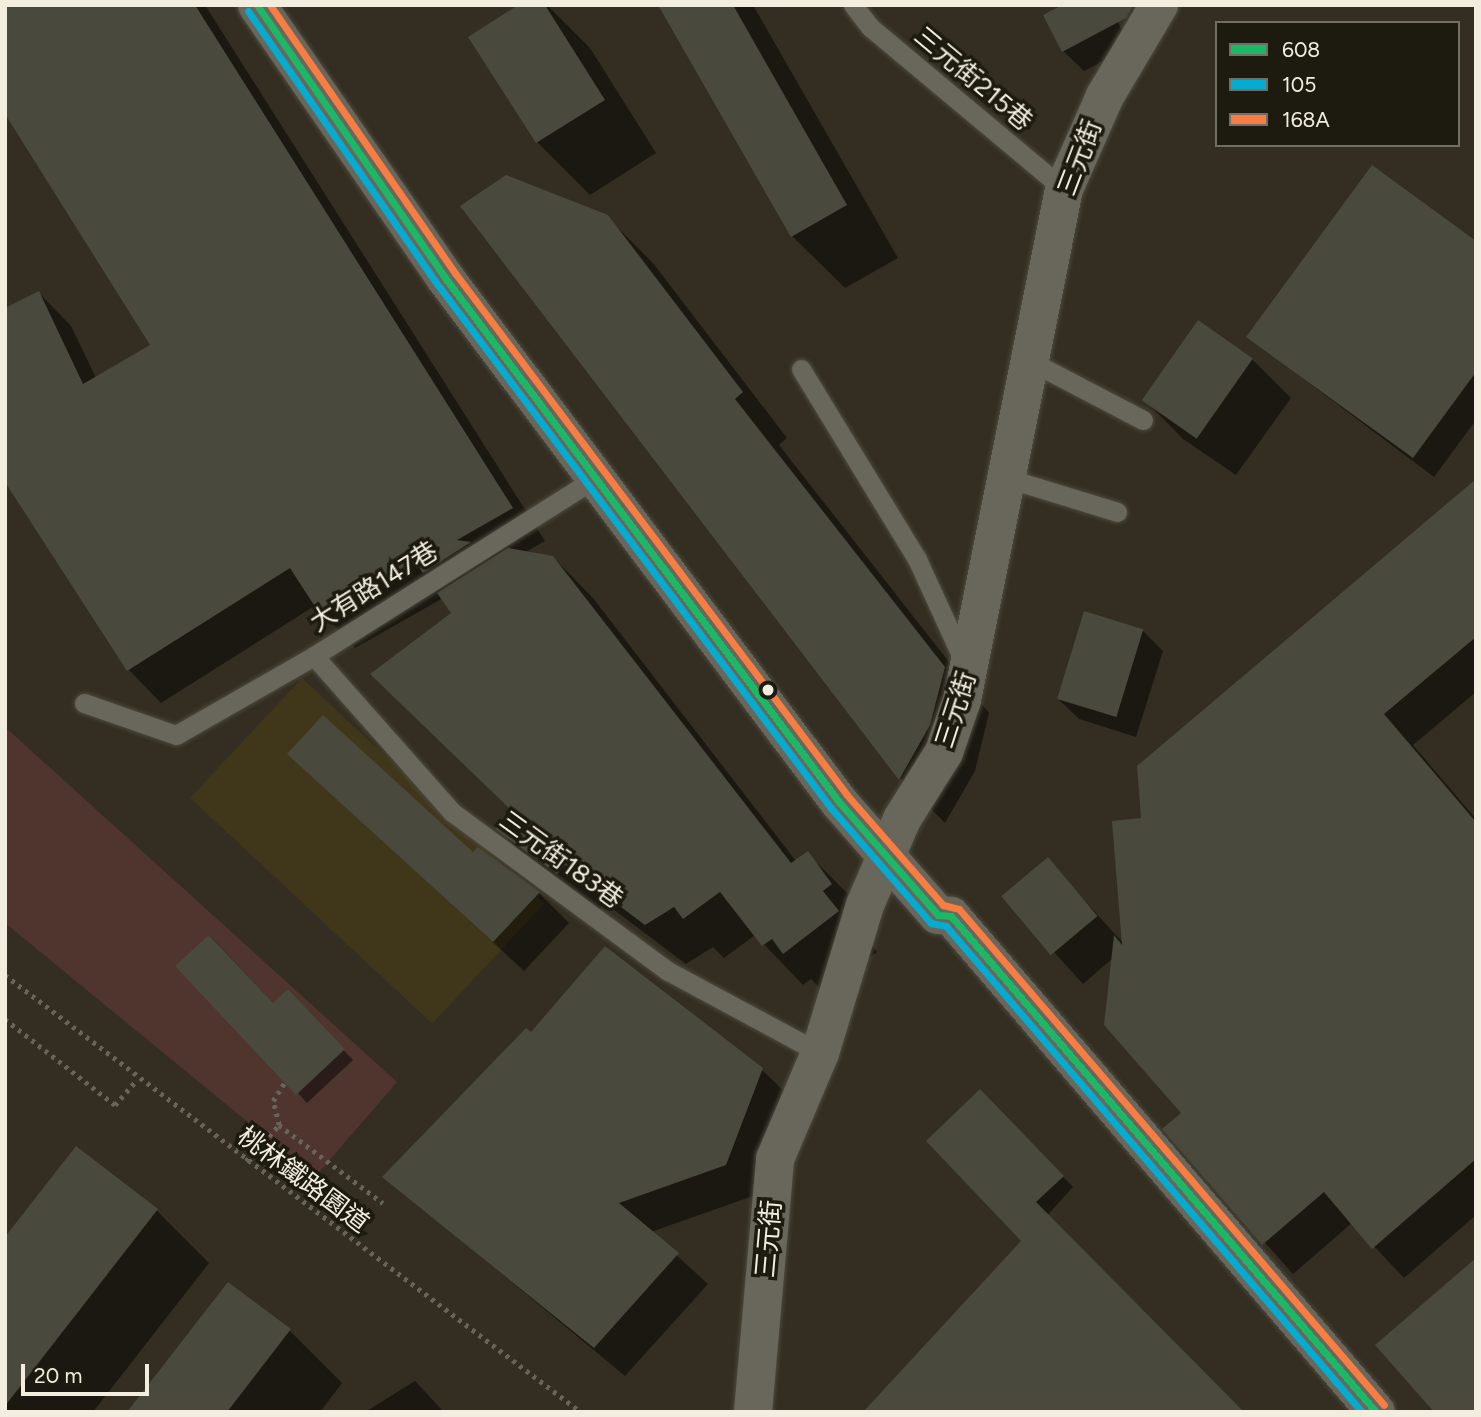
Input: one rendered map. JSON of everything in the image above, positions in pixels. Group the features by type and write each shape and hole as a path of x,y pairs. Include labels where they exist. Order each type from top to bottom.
{"street":[{"path":"257,5 446,279 886,857 938,915 935,929 1082,1086 1345,1412"},
{"name":"三元街","path":"754,1412 775,1160 820,1053 886,857 944,752 970,674 1034,363 1064,189 1105,96 1159,5"},
{"path":"1117,1128 1376,1412"}],"lane":[{"name":"三元街215巷","path":"853,5 870,27 1064,189"},
{"path":"1034,363 1143,420"},
{"path":"801,369 917,559 970,674"},
{"name":"大有路147巷","path":"84,703 176,735 314,656 596,478"},
{"path":"1010,479 1117,512"},
{"name":"三元街183巷","path":"314,656 452,812 668,971 820,1053"}],"path":[{"name":"桃林鐵路園道","path":"5,975 137,1080 581,1412"},
{"path":"5,1018 115,1105 137,1080"},
{"path":"285,1082 273,1101 279,1125 383,1203"},
{"path":"246,1161 279,1125"}],"shaded area":[{"path":"302,678 544,904 432,1024 190,798"},
{"path":"5,727 397,1082 315,1177 5,923","holes":["210,935 273,1003 289,990 345,1049 176,966"]}],"building":[{"path":"5,5 195,5 513,508 457,540 471,542 423,573 416,563 321,616 290,568 127,671 5,482 5,308 39,291 83,384 150,345 5,114"},
{"path":"518,5 545,5 605,100 536,143 468,37"},
{"path":"658,5 733,5 847,205 791,237"},
{"path":"1062,5 1133,5 1126,18 1062,52 1043,15"},
{"path":"1372,165 1476,241 1476,372 1413,458 1246,337"},
{"path":"506,175 608,215 743,392 735,399 945,667 930,725 899,780 460,206"},
{"path":"1198,320 1253,358 1197,439 1142,400"},
{"path":"1476,479 1476,637 1384,714 1476,822 1476,1159 1372,1249 1324,1192 1262,1245 1162,1129 1181,1113 1104,1025 1114,935 1122,945 1112,821 1141,818 1137,766"},
{"path":"508,548 553,556 791,863 808,851 832,884 823,891 839,911 783,954 772,939 762,946 720,892 683,919 674,907 645,925 565,865 557,874 495,829 512,811 370,674 451,613 437,593"},
{"path":"1084,611 1143,629 1116,717 1057,699"},
{"path":"323,715 473,852 478,847 540,892 493,942 287,754"},
{"path":"1048,857 1097,916 1051,955 1001,896"},
{"path":"209,935 273,1003 288,989 345,1049 296,1095 175,966"},
{"path":"605,946 763,1068 726,1165 619,1203 679,1253 594,1348 382,1177 526,1028 531,1032"},
{"path":"980,1089 1064,1176 1036,1202 1244,1412 863,1412 1021,1241 926,1141"},
{"path":"76,1146 158,1209 5,1406 5,1237"},
{"path":"1476,1258 1476,1412 1434,1412 1375,1345"},
{"path":"228,1282 291,1329 227,1412 127,1412"}],"transit line":[{"name":"608","path":"257,5 446,279 839,802 938,915 951,916 1376,1412"},
{"name":"168A","path":"270,5 455,273 847,795 943,905 959,909 1384,1405"},
{"name":"105","path":"248,11 438,285 831,808 931,923 946,926 1362,1412"}]}
